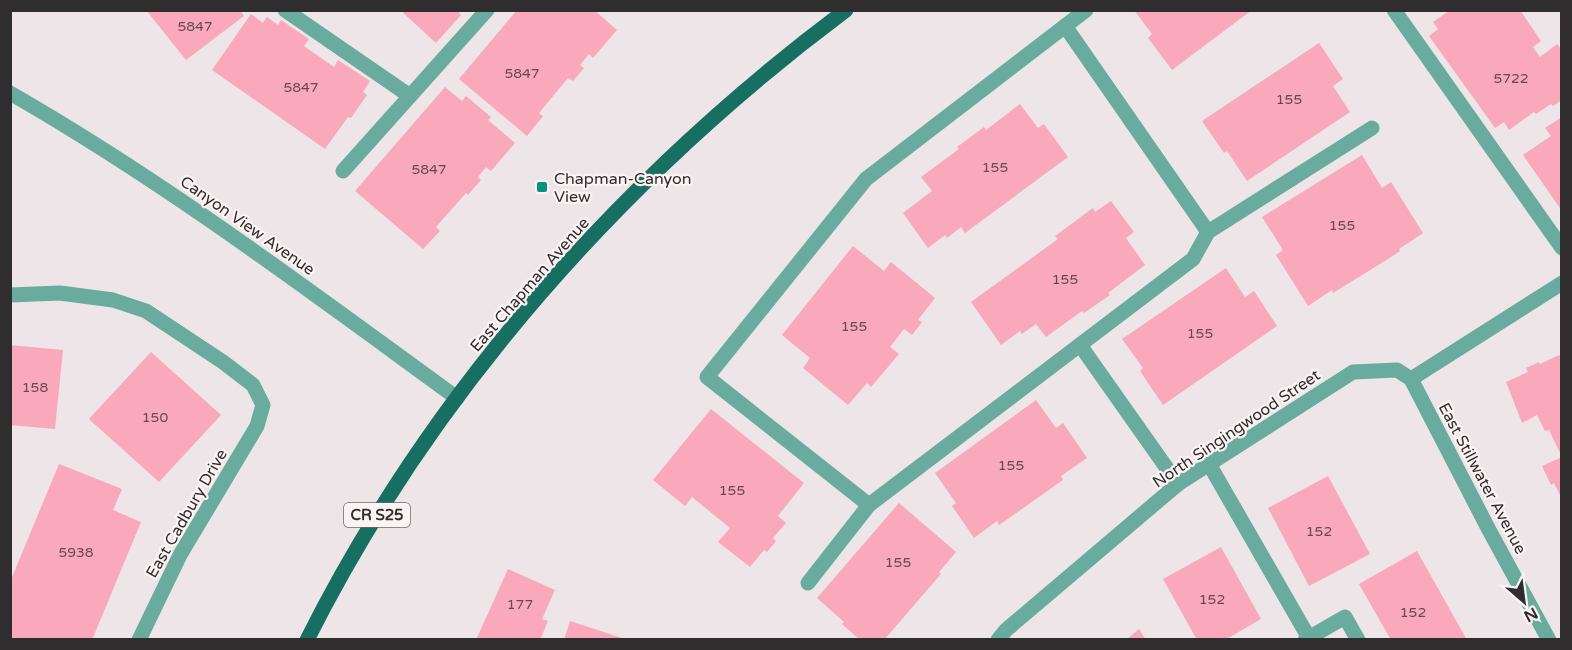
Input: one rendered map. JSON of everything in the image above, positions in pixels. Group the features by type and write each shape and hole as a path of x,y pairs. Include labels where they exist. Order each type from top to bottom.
{"main road":[{"name":"East Chapman Avenue","path":"307,639 332,590 385,501 457,398 544,290 611,216 686,142 740,95 846,10"}],"street":[{"path":"285,10 410,96"},
{"path":"343,171 487,10"},
{"path":"869,505 707,376 866,179 1086,10"},
{"path":"1394,10 1562,248"},
{"path":"1065,26 1208,232"},
{"name":"Canyon View Avenue","path":"10,93 111,153 180,199 457,398"},
{"path":"808,583 869,505 1193,259 1208,232 1372,128"},
{"path":"1411,379 1562,283"},
{"name":"East Cadbury Drive","path":"10,295 60,293 114,300 146,312 223,362 253,385 263,405 257,426 180,555 139,639"},
{"path":"1080,345 1179,484"},
{"name":"East Stillwater Avenue","path":"1397,370 1411,379 1489,530 1549,639"},
{"name":"North Singingwood Street","path":"999,639 1006,630 1179,484 1353,372 1397,370"},
{"path":"1209,464 1307,638 1346,617 1358,639"}],"building":[{"path":"146,10 240,10 244,16 186,60"},
{"path":"400,10 461,10 459,13 461,15 436,43"},
{"path":"517,10 594,10 617,30 593,58 589,54 580,65 584,68 573,81 568,78 539,113 543,116 527,136 459,79"},
{"path":"1134,10 1252,10 1172,70 1148,38 1152,34"},
{"path":"1450,10 1520,10 1541,41 1533,47 1540,57 1557,44 1562,50 1562,100 1536,114 1534,112 1509,130 1504,122 1495,128 1429,36 1438,29 1433,22"},
{"path":"251,14 263,23 267,17 278,25 281,20 309,39 304,46 334,67 338,60 370,81 363,92 367,95 325,149 212,70"},
{"path":"1319,43 1343,79 1333,86 1350,112 1247,181 1227,151 1224,153 1202,121"},
{"path":"445,87 462,101 466,96 491,117 488,120 515,143 491,171 486,167 478,177 481,180 468,195 466,193 436,227 440,231 423,249 355,191"},
{"path":"1020,104 1038,128 1044,124 1068,157 965,233 961,227 947,238 945,235 928,248 903,213 932,191 921,177 984,127 986,130"},
{"path":"1562,117 1562,211 1523,155 1551,136 1545,128"},
{"path":"1362,155 1382,188 1391,182 1423,233 1388,259 1308,306 1276,255 1283,250 1262,217"},
{"path":"1111,201 1134,232 1126,238 1145,265 1108,293 1110,295 1084,313 1082,311 1046,337 1036,324 1022,334 1020,331 1001,345 971,302 1058,239 1055,236 1093,208 1095,212"},
{"path":"853,246 884,271 891,262 935,298 918,320 922,322 912,335 904,329 890,347 899,354 871,387 867,383 848,405 803,368 810,358 782,335"},
{"path":"1226,268 1245,297 1254,291 1277,326 1163,405 1140,371 1143,368 1122,339"},
{"path":"10,345 63,350 55,429 10,425"},
{"path":"151,352 221,415 159,482 89,419"},
{"path":"1559,355 1562,359 1562,457 1549,430 1545,431 1537,415 1522,423 1506,382 1528,372 1526,368"},
{"path":"1036,400 1056,428 1063,423 1087,458 1061,476 1063,480 999,525 997,521 974,538 952,506 956,503 935,473"},
{"path":"711,409 804,483 778,516 786,523 773,538 776,541 767,552 764,550 750,567 718,542 730,528 692,497 685,506 653,480"},
{"path":"1562,457 1562,499 1554,483 1551,485 1542,466"},
{"path":"59,464 122,489 113,510 141,522 92,640 10,640 10,582"},
{"path":"1328,476 1370,554 1309,586 1268,508"},
{"path":"899,503 956,552 939,572 941,574 884,640 860,640 817,598"},
{"path":"1221,547 1261,619 1225,640 1197,640 1163,579"},
{"path":"1417,551 1467,640 1391,640 1359,584"},
{"path":"508,569 555,590 542,619 548,621 540,640 476,640"},
{"path":"570,621 625,639 625,640 564,640"},
{"path":"1139,629 1146,640 1126,640"}],"place":[{"name":"Chapman-Canyon View","path":"542,187"}]}
